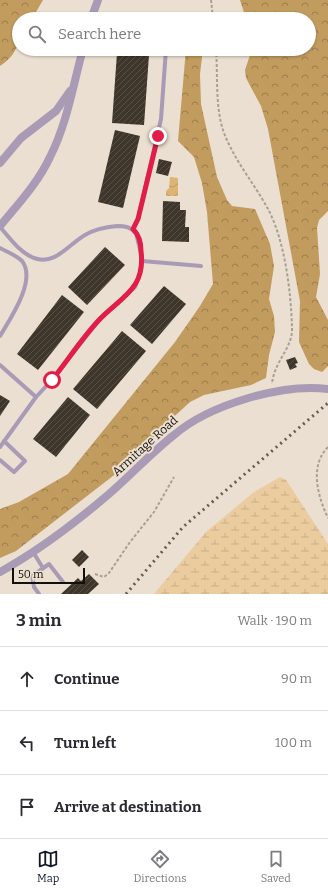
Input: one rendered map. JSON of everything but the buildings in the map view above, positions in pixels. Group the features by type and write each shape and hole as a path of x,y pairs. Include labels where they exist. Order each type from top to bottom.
{"street":[{"path":"93,12 98,0"},
{"path":"0,227 32,186 50,158 63,124 81,56"},
{"path":"0,163 21,138 56,111 73,85"},
{"name":"Armitage Road","path":"0,572 32,552 100,502 174,435 192,421 220,408 271,393 302,389 328,389"}],"lane":[{"path":"133,229 138,219 161,119 166,56"},
{"path":"0,227 27,254 35,259 44,259 56,257 80,238 98,229 124,226 133,229 139,240 142,261 138,280 131,292 99,320 52,380 36,397 0,447"},
{"path":"0,248 21,261 26,273 26,281 20,301 0,336"},
{"path":"142,261 201,266"},
{"path":"0,365 36,397"},
{"path":"0,460 14,472 25,461 4,441"},
{"path":"32,552 43,568"},
{"path":"39,594 34,587 32,576 49,564 63,582"}],"path":[{"path":"211,0 212,12"},
{"path":"216,56 219,108 223,130 233,152 269,211 281,249 289,285 292,336 276,365 271,393"},
{"path":"328,447 318,464 317,476 320,503 328,518"},
{"path":"95,574 104,577 109,573 126,546 154,512 174,477"}],"green space":[{"path":"0,0 43,0 36,12 12,12 12,55 0,66"},
{"path":"240,0 328,0 328,211 319,220 317,228 320,274 316,297 328,320 328,366 322,372 314,369 309,364 299,342 300,301 268,129 261,106 246,78 245,70 250,56 316,56 316,12 244,12"},
{"path":"185,56 202,56 200,74 201,104 217,177 227,200 232,206 255,209 270,244 274,266 269,299 274,316 275,332 269,355 266,378 251,385 204,395 190,402 165,425 131,462 16,551 0,558 0,509 19,502 68,474 175,342 213,284 207,212 202,183 194,157 178,141"},
{"path":"280,477 286,480 328,544 328,594 154,594 206,532 254,492"}],"water":[{"path":"170,177 178,178 178,196 166,196 166,191 169,188"}],"railway":[{"path":"126,594 183,527 328,403"}],"route":[{"path":"52,380 99,320 135,287 140,274 142,258 139,240 133,229 138,219 158,136"}]}
